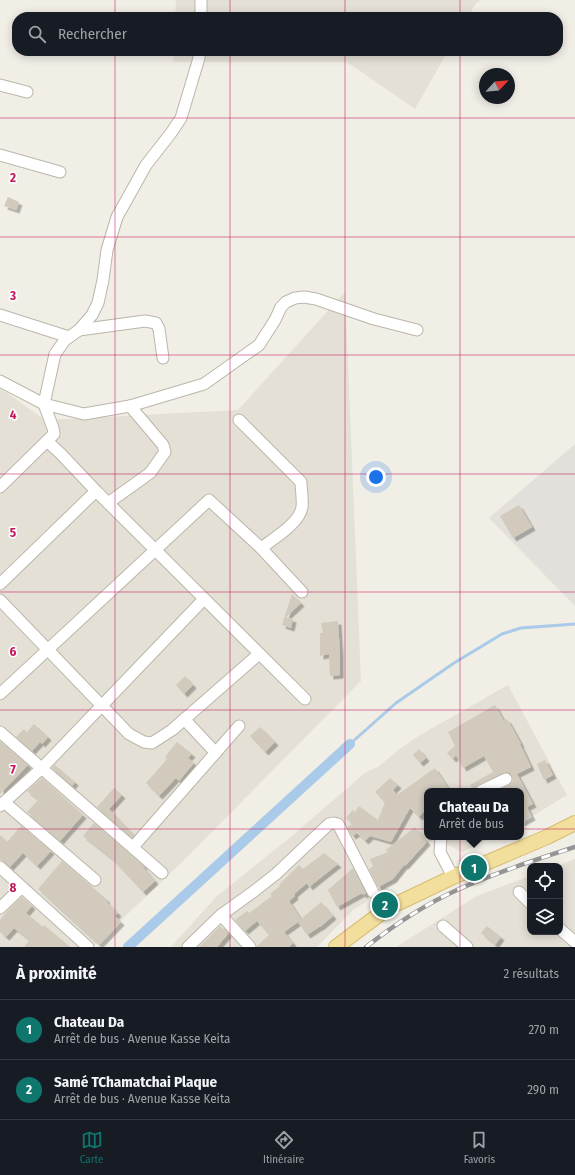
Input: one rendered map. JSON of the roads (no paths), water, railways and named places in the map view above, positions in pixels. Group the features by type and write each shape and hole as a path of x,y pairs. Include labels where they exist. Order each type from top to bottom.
{"main road":[{"path":"336,947 388,908 453,877 547,837 575,823"}],"street":[{"path":"201,0 201,12"},
{"path":"0,487 54,434 44,404 55,354 65,340 79,330 92,315 98,303 107,250 117,217 146,165 181,118 199,56"},
{"path":"0,85 27,92"},
{"path":"0,155 60,172"},
{"path":"0,380 44,404 84,414 130,406 204,384 259,345 275,320 281,307 286,302 295,298 304,297 316,299 374,319 417,330"},
{"path":"0,315 69,337"},
{"path":"79,330 145,321 156,323 159,329 163,358"},
{"path":"108,503 150,473 165,452 163,445 130,406"},
{"path":"239,420 301,482 302,508 296,520 284,532 261,548"},
{"path":"47,441 305,699"},
{"path":"0,584 96,491"},
{"path":"0,694 209,500 261,548 302,592"},
{"path":"95,880 2,804 42,768 204,599"},
{"path":"0,600 129,734 144,742 152,744 184,719 259,654"},
{"path":"184,719 216,753"},
{"path":"133,847 239,726"},
{"path":"0,732 162,873"},
{"path":"487,788 506,779"},
{"path":"188,947 221,915 276,874 329,824 338,824 373,892"},
{"path":"441,840 440,852 453,877"},
{"path":"0,867 88,947"},
{"path":"0,908 22,887"},
{"path":"519,892 527,899"},
{"path":"221,915 250,947"},
{"path":"443,926 464,946"},
{"path":"563,932 575,942"}],"waterway":[{"path":"350,744 396,703 454,663 502,634 521,628 575,624"},
{"path":"128,947 350,744"}],"railway":[{"path":"366,947 410,916 445,896 500,872 575,847"}],"place":[{"name":"Chateau Da","path":"474,868"},
{"name":"Samé TChamatchai Plaque","path":"385,905"}]}
